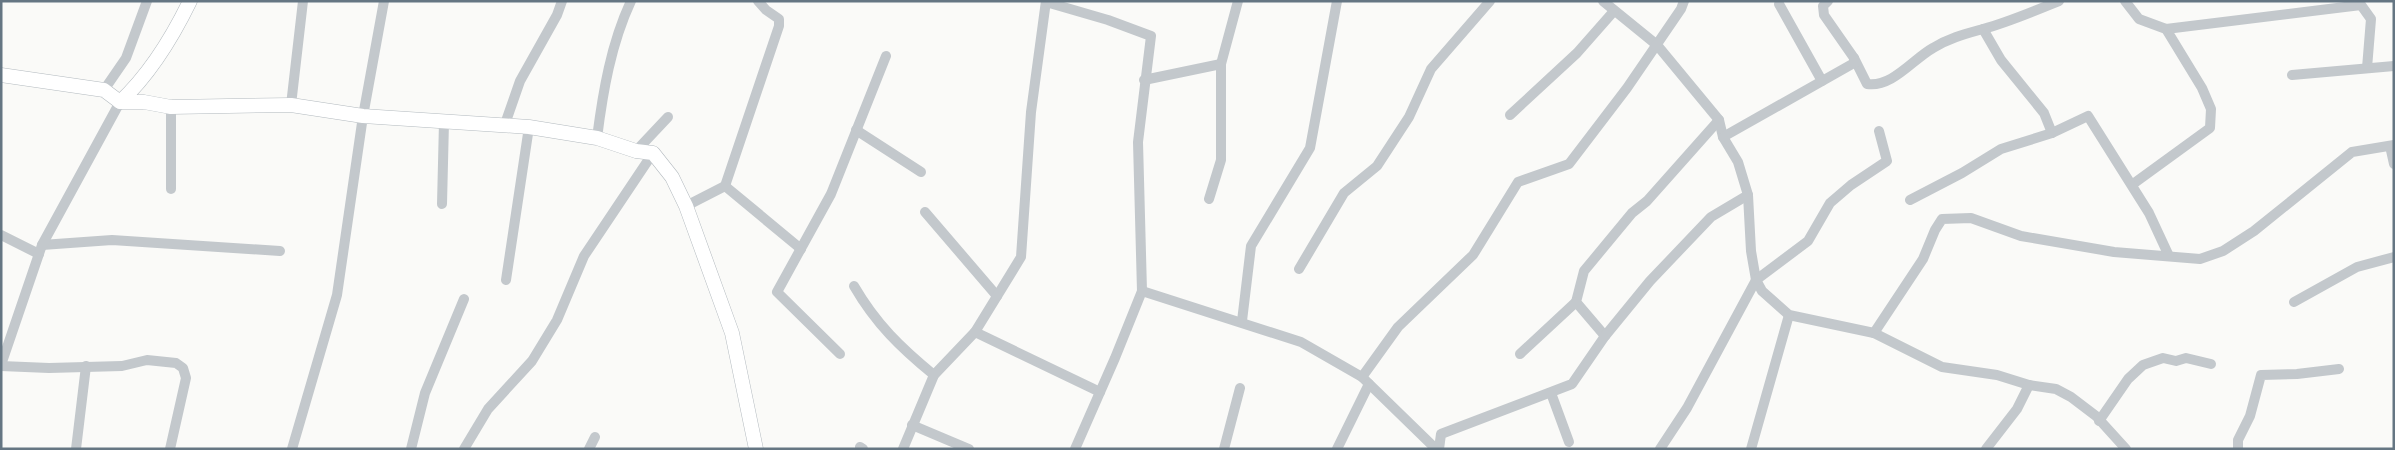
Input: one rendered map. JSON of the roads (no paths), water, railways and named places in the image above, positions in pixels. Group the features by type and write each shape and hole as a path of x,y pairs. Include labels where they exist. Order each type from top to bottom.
{"street":[{"path":"104,90 126,58 147,1"},
{"path":"170,449 186,378 183,368 176,363 147,360 122,366 49,368 1,365 40,249 120,102 141,82 161,53 190,1"},
{"path":"291,106 302,1"},
{"path":"292,449 337,295 363,116 384,1"},
{"path":"505,124 520,81 557,15 562,1"},
{"path":"596,138 602,96 618,28 631,1"},
{"path":"686,206 725,186 778,26 778,19 758,1"},
{"path":"1208,199 1221,160 1221,64 1238,1"},
{"path":"1242,321 1251,246 1310,148 1337,1"},
{"path":"1299,269 1344,193 1377,166 1410,117 1431,69 1490,1"},
{"path":"1603,1 1657,45 1719,120 1722,137 1738,162 1748,195 1751,251 1756,280 1762,291 1789,315 1874,333 1942,367 1997,375 2029,385 2056,389 2096,416 2099,422 2126,449"},
{"path":"1337,449 1366,381 1398,327 1473,255 1518,182 1569,164 1657,45 1681,10 1684,1"},
{"path":"1828,1 1823,6 1824,15 1854,58 1868,84 1876,85 1905,70 1932,48 1960,34 1983,29 2059,1"},
{"path":"2125,1 2139,18 2166,29 2361,5 2371,19 2367,68"},
{"path":"902,449 934,375 975,332 1021,257 1031,112 1046,2 1108,20 1151,36 1144,80 1138,142 1142,291 1075,449"},
{"path":"1779,4 1822,81"},
{"path":"1510,115 1577,53 1614,11"},
{"path":"1983,29 2000,60 2044,113 2052,133"},
{"path":"2133,184 2210,128 2211,110 2202,88 2166,29"},
{"path":"840,354 777,292 831,194 886,56"},
{"path":"1722,137 1822,81 1851,67 1854,64 1854,58"},
{"path":"1144,80 1221,64"},
{"path":"2292,75 2394,66"},
{"path":"1,75 104,90 120,102 144,102 171,107 291,106 363,116 505,124 596,138 636,151 653,153 672,177 686,206 732,333 756,449"},
{"path":"171,107 171,189"},
{"path":"1910,200 1962,173 2001,148 2052,133 2088,116 2133,184 2149,212 2168,256"},
{"path":"636,151 668,117"},
{"path":"1520,354 1576,302 1584,271 1632,214 1647,201 1719,120"},
{"path":"442,204 444,122"},
{"path":"506,280 529,127"},
{"path":"856,130 921,172"},
{"path":"1660,449 1687,408 1756,280 1808,241 1830,203 1851,185 1887,161 1879,131"},
{"path":"1874,333 1923,259 1942,219 1971,218 2020,236 2114,252 2200,259 2217,254 2273,217 2352,152 2392,145 2394,164"},
{"path":"464,449 488,409 532,361 557,320 584,256 653,153"},
{"path":"725,186 801,249"},
{"path":"1438,449 1441,434 1551,394 1572,384 1605,336 1650,281 1711,217 1748,195"},
{"path":"925,212 997,296"},
{"path":"1,235 40,249 112,240 280,251"},
{"path":"2294,302 2357,267 2394,257"},
{"path":"854,286 869,313 906,352 934,375"},
{"path":"1142,291 1242,321 1301,342 1366,381 1438,449"},
{"path":"411,449 425,392 464,299"},
{"path":"1576,302 1605,336"},
{"path":"1751,449 1789,315"},
{"path":"975,332 1100,392"},
{"path":"2099,422 2128,379 2143,365 2163,358 2176,361 2186,358 2210,364"},
{"path":"76,449 86,366"},
{"path":"2238,449 2238,440 2250,416 2260,375 2297,374 2339,369"},
{"path":"1986,449 2017,409 2029,385"},
{"path":"1224,449 1240,388"},
{"path":"1551,394 1569,442"},
{"path":"912,425 969,449"},
{"path":"589,449 595,437"}]}
